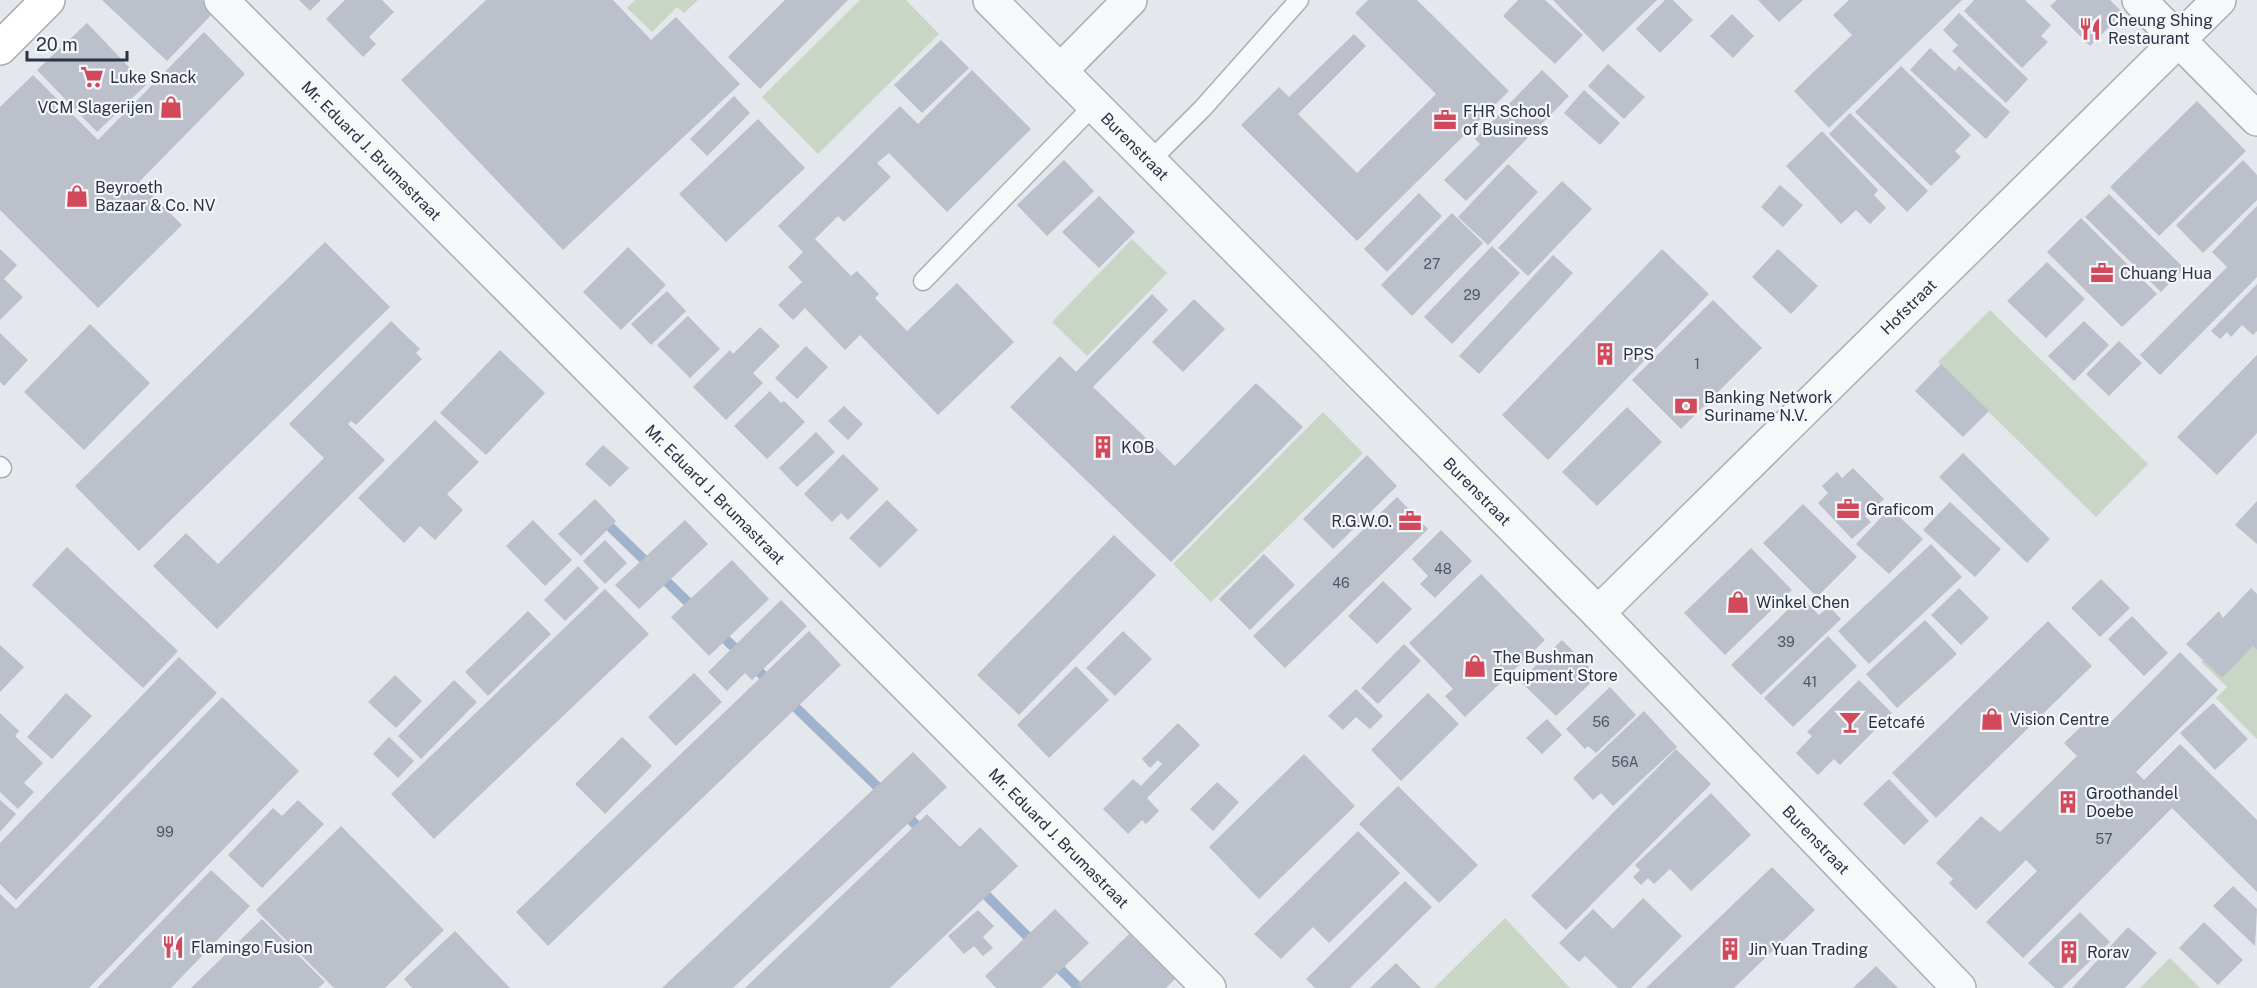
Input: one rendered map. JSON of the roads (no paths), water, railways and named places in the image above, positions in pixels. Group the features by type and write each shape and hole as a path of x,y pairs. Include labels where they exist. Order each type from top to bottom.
{"main road":[{"path":"0,48 48,0"}],"street":[{"name":"Mr. Eduard J. Brumastraat","path":"221,0 1209,988"},
{"name":"Burenstraat","path":"990,0 1598,613 1959,988"},
{"path":"1060,71 1130,0"},
{"path":"2139,0 2257,119"},
{"name":"Hofstraat","path":"1598,613 2219,0"}],"lane":[{"path":"1150,161 1203,108 1299,0"},
{"path":"924,282 1093,106"}],"waterway":[{"path":"600,517 697,611"},
{"path":"716,630 772,684"},
{"path":"787,699 886,795"},
{"path":"901,810 926,835"},
{"path":"977,886 1036,945"},
{"path":"1052,961 1079,988"}],"place":[{"name":"Cheung Shing Restaurant","path":"2090,29"},
{"name":"Luke Snack","path":"92,77"},
{"name":"VCM Slagerijen","path":"171,107"},
{"name":"FHR School of Business","path":"1445,120"},
{"name":"Beyroeth Bazaar & Co. NV","path":"77,196"},
{"name":"Chuang Hua","path":"2102,273"},
{"name":"PPS","path":"1605,354"},
{"name":"Banking Network Suriname N.V.","path":"1686,406"},
{"name":"KOB","path":"1103,447"},
{"name":"Graficom","path":"1848,509"},
{"name":"R.G.W.O.","path":"1410,521"},
{"name":"Winkel Chen","path":"1738,602"},
{"name":"The Bushman Equipment Store","path":"1475,666"},
{"name":"Vision Centre","path":"1992,719"},
{"name":"Eetcafé","path":"1850,722"},
{"name":"Groothandel Doebe","path":"2068,802"},
{"name":"Flamingo Fusion","path":"173,947"},
{"name":"Jin Yuan Trading","path":"1730,949"},
{"name":"Rorav","path":"2069,952"}]}
